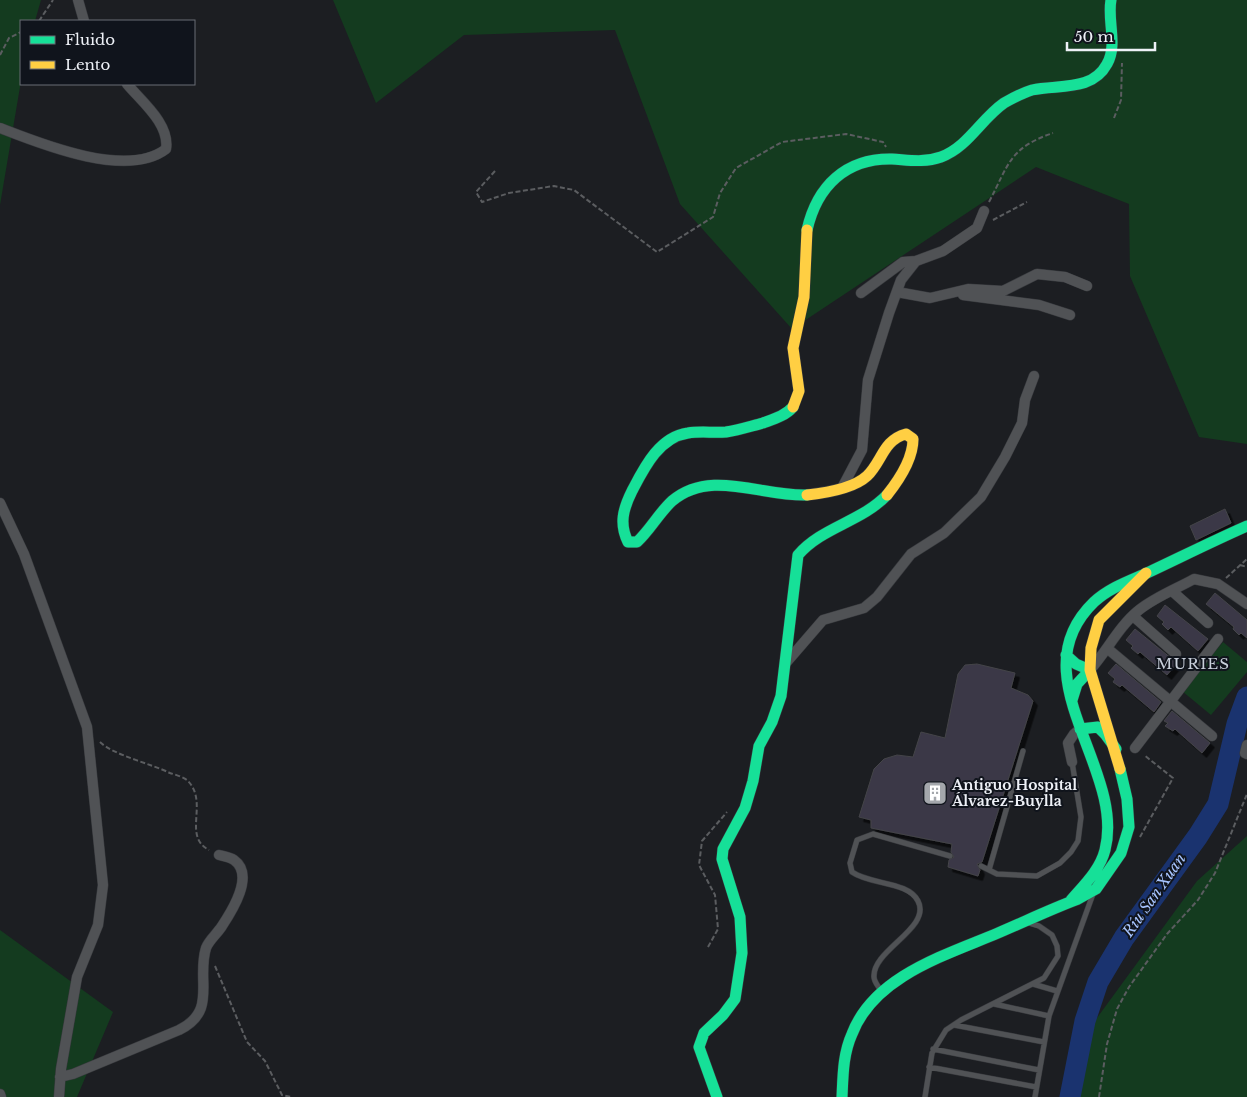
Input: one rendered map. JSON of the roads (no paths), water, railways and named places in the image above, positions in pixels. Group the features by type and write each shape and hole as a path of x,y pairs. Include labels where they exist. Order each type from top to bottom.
{"street":[{"path":"78,0 84,20"},
{"path":"717,1097 699,1047 704,1033 723,1015 735,999 742,953 740,917 722,859 723,849 745,808 753,781 759,746 772,722 781,696 798,555 806,544 820,533 874,506 888,494 914,450 913,439 906,434 896,437 890,442 876,466 865,478 807,496 760,492 722,483 709,483 697,487 671,502 649,531 637,542 628,542 623,534 621,522 627,502 649,463 663,444 676,436 692,432 727,432 751,426 790,411 798,399 800,385 793,348 802,311 806,228 815,203 845,167 862,160 890,159 921,163 945,156 961,146 988,116 1022,93 1077,87 1098,75 1108,63 1111,50 1111,0"},
{"path":"0,128 82,156 120,160 147,160 166,149 168,139 163,127 128,85"},
{"path":"862,293 903,262 916,261 943,251 977,228 984,211"},
{"path":"843,486 862,450 868,380 901,280 916,261"},
{"path":"897,292 930,298 968,289 1002,292 1037,274 1065,277 1087,286"},
{"path":"952,293 1039,305 1070,314"},
{"path":"785,665 823,620 864,608 877,597 911,554 944,533 981,498 1022,423 1024,400 1034,376"},
{"path":"0,503 24,554 87,727 103,885 98,925 76,977 60,1077 59,1097"},
{"path":"1069,902 1101,862 1108,840 1102,786 1071,704 1066,655 1075,628 1089,607 1115,587 1247,526"},
{"path":"842,1097 849,1044 858,1020 881,991 923,964 1026,922 1096,889 1121,853 1129,827 1127,798 1116,749 1090,670 1092,648 1100,620 1146,573"},
{"path":"1071,704 1077,684 1108,649 1133,616 1139,610 1172,591 1194,579 1218,584 1247,604"},
{"path":"1172,591 1208,623"},
{"path":"1133,616 1176,654"},
{"path":"1134,748 1169,700 1218,639"},
{"path":"1108,649 1212,736"},
{"path":"1066,655 1076,664 1090,670"},
{"path":"1072,762 1068,743 1080,729 1089,725 1098,726 1116,749"},
{"path":"1247,745 1245,753 1247,754"},
{"path":"60,1077 73,1074 179,1030 190,1025 197,1018 204,996 206,948 221,927 242,886 240,867 233,860 219,855"}],"lane":[{"path":"988,870 1023,751"},
{"path":"981,866 997,874 1037,876 1060,863 1071,852 1078,841 1081,817 1072,762"},
{"path":"881,991 874,978 876,964 918,919 919,902 903,888 872,881 852,872 850,863 857,840 873,834 950,856"},
{"path":"1035,1097 1049,1016 1096,889"},
{"path":"925,1097 933,1049 946,1030 1044,978 1058,956 1057,946 1052,935 1026,922"},
{"path":"1033,984 1057,991"},
{"path":"994,1003 1049,1016"},
{"path":"954,1025 1044,1042"},
{"path":"933,1049 1039,1070"},
{"path":"930,1067 1036,1087"}],"waterway":[{"name":"Ríu San Xuan","path":"1070,1097 1085,1021 1098,982 1124,938 1198,836 1218,804 1237,724 1247,697"}],"place":[{"name":"Antiguo Hospital Álvarez-Buylla","path":"935,793"}],"district":[{"name":"MURIES","path":"1193,663"}]}
